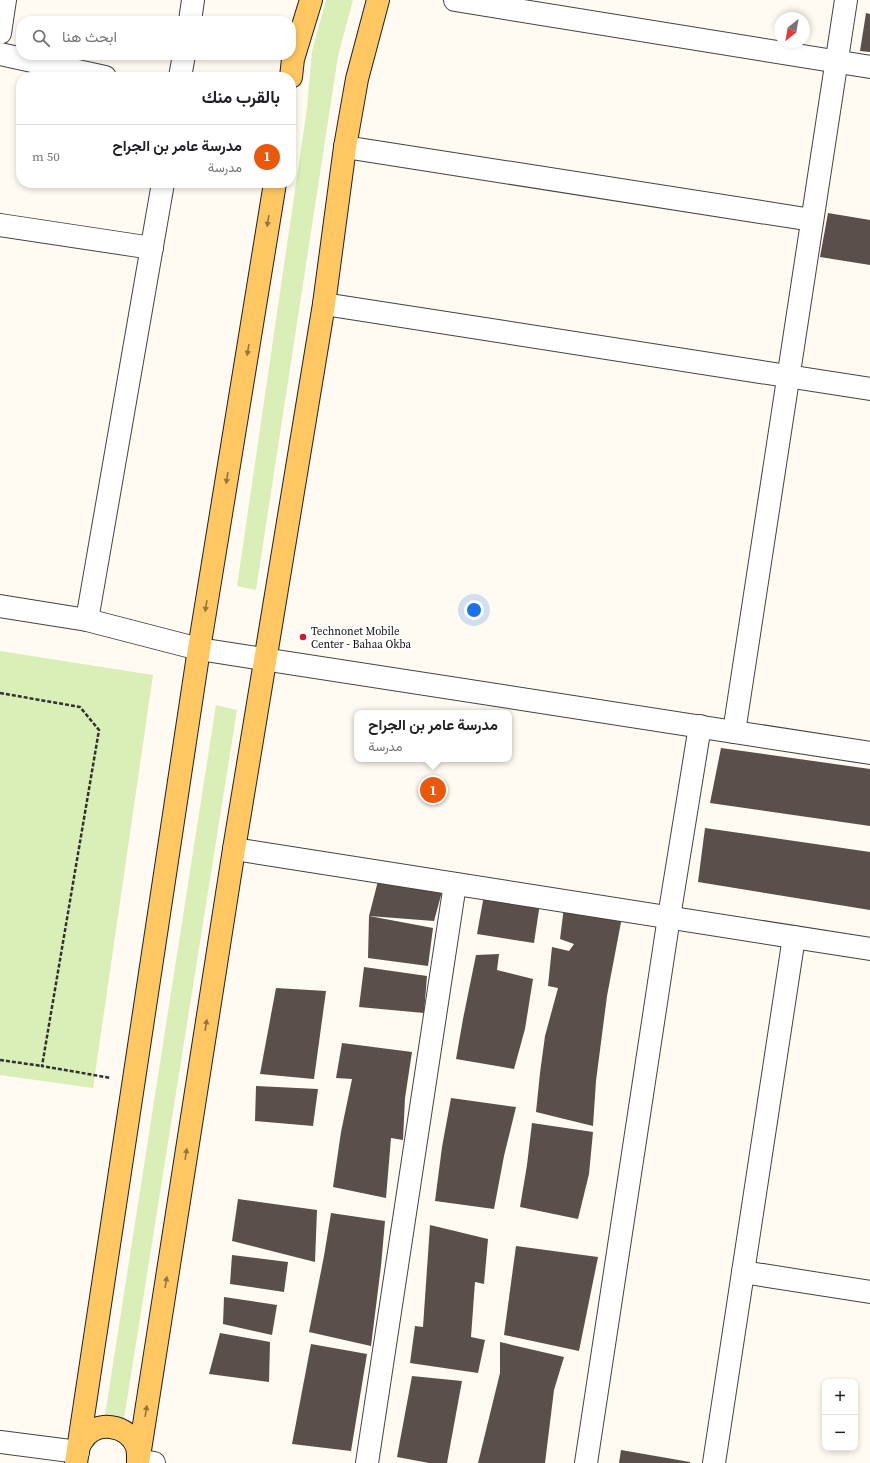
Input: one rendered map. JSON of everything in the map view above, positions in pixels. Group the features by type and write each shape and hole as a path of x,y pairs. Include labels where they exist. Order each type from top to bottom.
{"main road":[{"path":"296,49 311,0"},
{"path":"142,1462 234,849 324,304 345,147 358,80 378,0"},
{"path":"292,72 293,60"},
{"path":"77,1459 199,649 274,188"},
{"path":"77,1459 82,1441 89,1432 100,1427 112,1426 123,1430 132,1438 138,1449 142,1462"}],"street":[{"path":"0,33 5,0"},
{"path":"191,16 193,0"},
{"path":"455,0 870,67"},
{"path":"734,732 846,0"},
{"path":"0,54 16,58"},
{"path":"27,60 82,72"},
{"path":"181,72 183,60"},
{"path":"345,147 812,220"},
{"path":"87,620 162,188"},
{"path":"0,225 152,248"},
{"path":"324,304 870,389"},
{"path":"0,606 87,620 199,649 870,753"},
{"path":"586,1463 669,917 700,726"},
{"path":"234,849 870,948"},
{"path":"367,1463 455,884"},
{"path":"714,1463 794,937"},
{"path":"743,1272 870,1292"},
{"path":"0,1442 77,1459"}],"path":[{"path":"0,694 80,707 99,730 42,1066"},
{"path":"0,1060 133,1082"}],"green space":[{"path":"326,0 353,0 338,56 256,590 237,586 296,188 307,108 312,51"},
{"path":"0,651 153,675 93,1088 0,1075"},
{"path":"216,705 237,710 124,1419 105,1415"}],"building":[{"path":"866,13 870,14 870,52 860,51"},
{"path":"828,213 870,220 870,265 820,257"},
{"path":"721,748 870,769 870,826 710,803"},
{"path":"705,828 870,852 870,910 698,882"},
{"path":"378,881 443,888 434,921 369,916"},
{"path":"484,895 540,903 534,943 477,934"},
{"path":"564,907 622,917 607,996 596,1081 593,1126 536,1112 545,1036 558,988 548,986 552,947 569,951 574,944 560,939"},
{"path":"369,916 433,928 428,966 368,958"},
{"path":"499,954 497,970 533,979 525,1029 514,1069 456,1059 476,955"},
{"path":"364,967 427,976 424,1013 359,1007"},
{"path":"276,988 326,991 314,1079 260,1074"},
{"path":"342,1043 412,1052 405,1098 403,1140 391,1138 386,1198 333,1187 341,1132 352,1079 336,1078"},
{"path":"256,1086 318,1089 313,1126 255,1121"},
{"path":"451,1098 516,1107 504,1156 494,1209 435,1201 442,1147"},
{"path":"532,1123 593,1132 589,1174 578,1219 520,1207"},
{"path":"238,1199 317,1210 315,1262 232,1241"},
{"path":"331,1213 385,1221 371,1346 309,1332"},
{"path":"430,1225 488,1239 484,1284 475,1282 471,1337 485,1340 478,1373 410,1363 415,1326 423,1327"},
{"path":"516,1246 598,1257 579,1351 504,1335"},
{"path":"232,1255 288,1262 284,1292 230,1284"},
{"path":"224,1297 277,1305 272,1335 223,1324"},
{"path":"220,1333 270,1342 269,1382 209,1374"},
{"path":"500,1342 564,1357 554,1390 545,1463 478,1463 500,1373"},
{"path":"311,1344 367,1354 351,1451 292,1444"},
{"path":"412,1376 462,1381 447,1463 429,1463 397,1457"},
{"path":"621,1450 690,1462 690,1463 619,1463"}],"place":[{"name":"Technonet Mobile Center - Bahaa Okba","path":"303,637"},
{"name":"مدرسة عامر بن الجراح","path":"433,790"}]}
